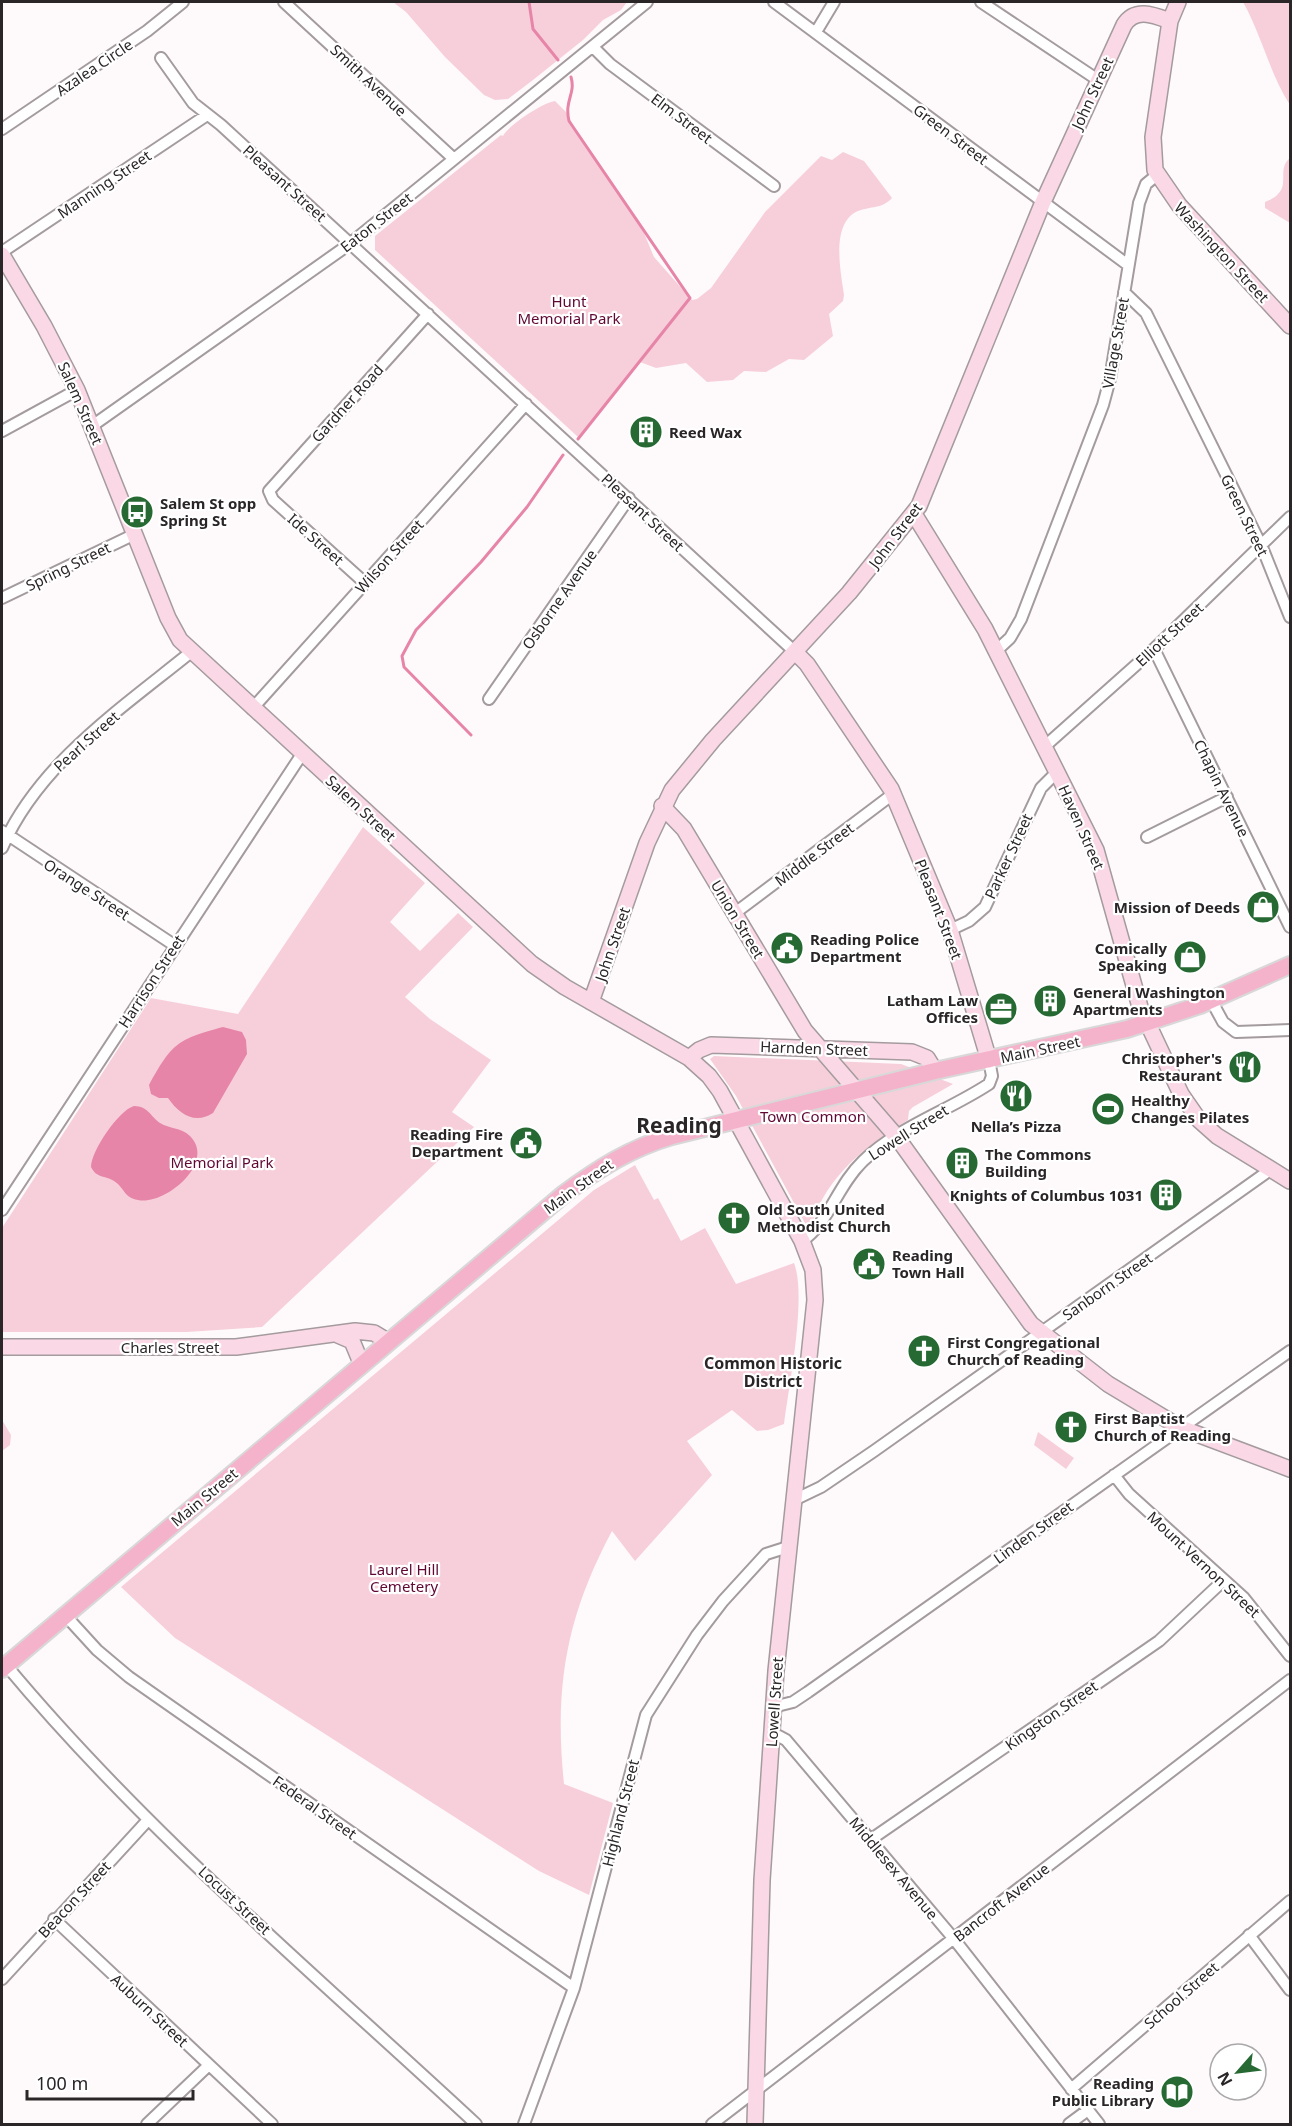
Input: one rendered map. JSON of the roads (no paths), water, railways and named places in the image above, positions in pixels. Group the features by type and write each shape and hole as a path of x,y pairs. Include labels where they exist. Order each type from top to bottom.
{"main road":[{"name":"Main Street","path":"4,1667 564,1194 597,1169 648,1144 736,1120 935,1071 1146,1024 1211,1000 1290,965"}],"street":[{"name":"Azalea Circle","path":"2,129 155,26 183,2"},
{"name":"Smith Avenue","path":"284,2 454,159"},
{"name":"Eaton Street","path":"92,426 351,243 647,2"},
{"name":"Green Street","path":"774,2 1128,265"},
{"path":"816,33 834,2"},
{"path":"981,2 1098,80"},
{"name":"John Street","path":"591,1002 662,806 689,768 855,587 914,514 984,352 1043,202 1135,2"},
{"path":"1157,175 1152,156 1153,137 1170,21 1168,2"},
{"path":"1170,21 1179,2"},
{"path":"1126,21 1142,13 1170,21"},
{"name":"Elm Street","path":"593,47 610,64 774,186"},
{"name":"Pleasant Street","path":"162,58 190,99 207,115 221,125 351,243 807,664 861,742 893,794 950,930 989,1060"},
{"name":"Manning Street","path":"2,254 207,115"},
{"name":"Village Street","path":"996,651 1010,638 1022,619 1103,405 1110,379 1141,195 1146,184 1157,175"},
{"name":"Washington Street","path":"1157,175 1179,205 1290,326"},
{"name":"Salem Street","path":"2,254 44,326 77,390 177,636 252,709 526,959 591,1002 689,1059 713,1081 802,1241 814,1281"},
{"name":"Green Street","path":"1124,292 1146,313 1262,547 1290,616"},
{"name":"Gardner Road","path":"269,494 270,488 428,314"},
{"path":"2,431 77,390"},
{"name":"Wilson Street","path":"252,709 526,404"},
{"name":"Ide Street","path":"269,494 365,584"},
{"name":"Osborne Avenue","path":"489,699 628,498"},
{"name":"Haven Street","path":"914,514 972,606 1098,856 1146,1024 1168,1072 1199,1120 1226,1144 1290,1181"},
{"name":"Elliott Street","path":"1044,747 1154,649 1262,547 1290,517"},
{"name":"Spring Street","path":"2,598 135,534"},
{"name":"Chapin Avenue","path":"1154,649 1290,927"},
{"name":"Pearl Street","path":"2,848 4,834 57,766 191,652"},
{"name":"Harrison Street","path":"2,1210 174,945 302,754"},
{"name":"Parker Street","path":"950,930 969,921 982,910 1041,788 1057,772"},
{"name":"Middle Street","path":"735,913 893,794"},
{"path":"1147,837 1227,797"},
{"name":"Union Street","path":"662,806 684,830 801,1026 896,1136 1022,1313 1039,1332 1108,1384 1181,1428 1290,1469"},
{"name":"Orange Street","path":"4,834 174,945"},
{"path":"1211,1000 1223,1022 1236,1032 1290,1030"},
{"name":"Harnden Street","path":"689,1059 699,1050 711,1045 916,1053 927,1058 935,1071"},
{"name":"Lowell Street","path":"802,1241 819,1228 839,1189 855,1169 896,1136 988,1084 992,1078 989,1060"},
{"name":"Sanborn Street","path":"794,1500 821,1487 1270,1170"},
{"name":"Lowell Street","path":"755,2124 761,1905 771,1732 814,1307 814,1281"},
{"name":"Charles Street","path":"2,1347 230,1347 343,1334 374,1333 388,1342"},
{"path":"343,1334 351,1341 362,1365"},
{"name":"Linden Street","path":"773,1707 793,1702 808,1692 1290,1351"},
{"name":"Mount Vernon Street","path":"1114,1475 1129,1494 1253,1607 1290,1656"},
{"name":"Highland Street","path":"524,2124 574,1988 647,1712 718,1607 766,1554 788,1547"},
{"name":"Kingston Street","path":"870,1840 1159,1641 1224,1580"},
{"name":"Federal Street","path":"65,1615 122,1672 574,1988"},
{"name":"Locust Street","path":"4,1667 148,1820 476,2124"},
{"name":"Bancroft Avenue","path":"712,2124 1290,1680"},
{"name":"Middlesex Avenue","path":"771,1732 786,1740 954,1939 1099,2124"},
{"name":"Beacon Street","path":"2,1979 54,1919 148,1820"},
{"name":"School Street","path":"1071,2089 1290,1901"},
{"name":"Auburn Street","path":"54,1919 272,2124"},
{"path":"1249,1935 1290,1990"},
{"path":"147,2124 209,2065"},
{"path":"1069,2124 1088,2110"}],"waterway":[{"path":"529,2 533,29 558,60"},
{"path":"571,77 569,121 690,298 578,439"},
{"path":"471,735 404,667 402,656 416,630 481,562 527,507 563,455"}],"place":[{"name":"Reed Wax","path":"646,432"},
{"name":"Salem St opp Spring St","path":"137,512"},
{"name":"Mission of Deeds","path":"1263,907"},
{"name":"Reading Police Department","path":"787,948"},
{"name":"Comically Speaking","path":"1190,957"},
{"name":"General Washington Apartments","path":"1050,1001"},
{"name":"Latham Law Offices","path":"1001,1009"},
{"name":"Christopher's Restaurant","path":"1245,1067"},
{"name":"Nella’s Pizza","path":"1016,1096"},
{"name":"Healthy Changes Pilates","path":"1108,1109"},
{"name":"Reading Fire Department","path":"526,1143"},
{"name":"The Commons Building","path":"962,1163"},
{"name":"Knights of Columbus 1031","path":"1166,1195"},
{"name":"Old South United Methodist Church","path":"734,1218"},
{"name":"Reading Town Hall","path":"869,1264"},
{"name":"First Congregational Church of Reading","path":"924,1351"},
{"name":"First Baptist Church of Reading","path":"1071,1427"},
{"name":"Reading Public Library","path":"1177,2092"}],"district":[{"name":"Reading","path":"679,1125"},
{"name":"Common Historic District","path":"773,1372"}],"park label":[{"name":"Hunt Memorial Park","path":"569,310"},
{"name":"Town Common","path":"813,1116"},
{"name":"Memorial Park","path":"222,1162"},
{"name":"Laurel Hill Cemetery","path":"404,1578"}]}
